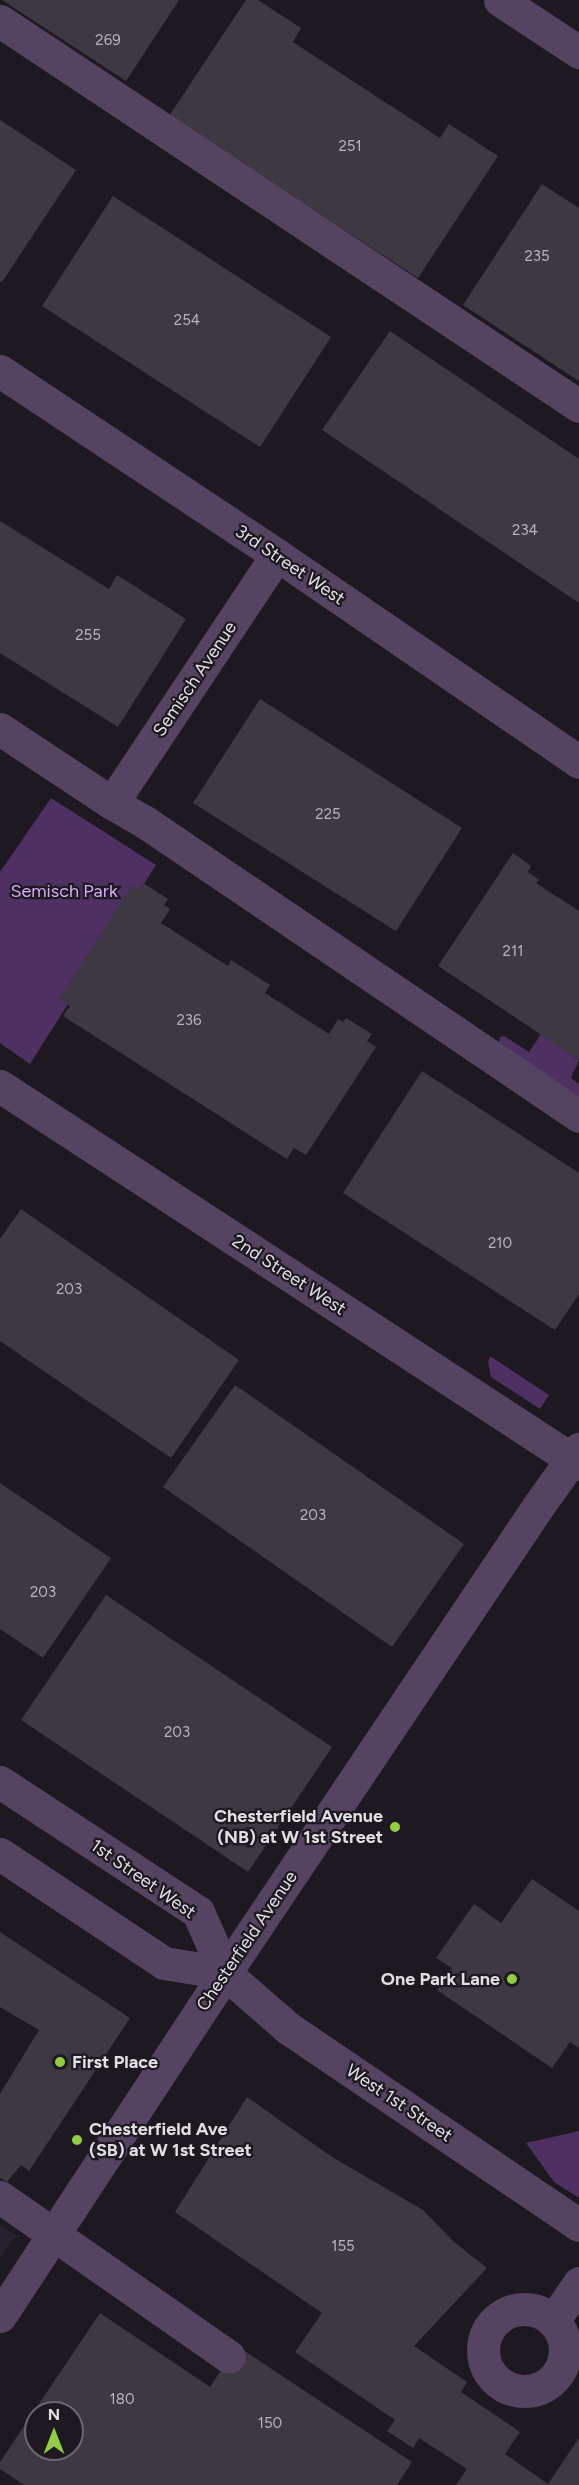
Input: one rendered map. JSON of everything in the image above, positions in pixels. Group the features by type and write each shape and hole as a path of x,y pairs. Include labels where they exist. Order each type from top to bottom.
{"street":[{"path":"500,0 579,52"},
{"path":"0,21 579,406"},
{"name":"3rd Street West","path":"0,371 277,555 579,762"},
{"name":"Semisch Avenue","path":"112,803 277,555"},
{"path":"0,729 112,803 145,822 579,1116"},
{"name":"2nd Street West","path":"0,1086 576,1457"},
{"name":"Chesterfield Avenue","path":"0,2316 225,1974 576,1457"},
{"name":"1st Street West","path":"0,1782 198,1912 225,1974"},
{"path":"0,1854 164,1963 225,1974"},
{"name":"West 1st Street","path":"225,1974 288,2028 579,2225"},
{"path":"0,2197 229,2357"},
{"path":"553,2321 579,2283"}],"shaded area":[{"path":"0,2225 16,2236 0,2258"}],"green space":[{"name":"Semisch Park","path":"51,798 156,865 30,1064 0,1043 0,872"},
{"path":"541,1034 579,1060 571,1078 579,1084 579,1101 498,1046 500,1037 504,1036 529,1052"},
{"path":"490,1356 549,1395 540,1409 491,1377 488,1362"},
{"path":"579,2131 579,2198 554,2182 526,2143"}],"building":[{"path":"2,0 179,0 126,81"},
{"path":"246,0 258,0 301,28 293,42 440,138 449,124 498,156 418,278 169,116"},
{"path":"0,120 76,170 2,282 0,281"},
{"path":"542,184 579,208 579,381 463,305"},
{"path":"113,196 331,337 260,447 42,306"},
{"path":"390,331 579,459 579,603 322,430"},
{"path":"0,521 109,589 117,575 186,619 118,727 0,653"},
{"path":"260,699 462,828 396,931 193,803"},
{"path":"513,853 531,866 528,872 539,880 536,883 579,911 579,1060 438,966"},
{"path":"143,883 168,899 164,905 170,909 161,923 228,966 231,960 270,985 265,993 329,1034 338,1019 343,1022 346,1018 372,1034 367,1041 376,1047 306,1155 294,1148 287,1159 63,1016 70,1006 59,999 132,885 139,890"},
{"path":"422,1071 579,1173 579,1294 555,1330 343,1193"},
{"path":"21,1209 239,1360 171,1458 0,1341 0,1239"},
{"path":"235,1385 464,1544 392,1647 163,1487"},
{"path":"0,1483 111,1558 43,1658 0,1629"},
{"path":"106,1595 332,1747 248,1872 21,1720"},
{"name":"One Park Lane","path":"532,1879 579,1911 579,2048 570,2042 552,2068 437,1990 452,1968 436,1958 474,1904 501,1923"},
{"name":"First Place","path":"0,1932 130,2018 29,2171 21,2165 7,2182 0,2178 0,2094 39,2030 0,2007"},
{"path":"247,2097 332,2157 423,2210 454,2242 487,2268 414,2346 467,2382 461,2392 520,2432 505,2454 548,2484 579,2438 579,2485 456,2485 467,2469 419,2438 413,2448 387,2431 395,2420 295,2352 322,2313 175,2212"},
{"path":"100,2313 210,2387 237,2346 412,2462 397,2485 24,2485 0,2469 0,2462 24,2426 24,2461 84,2461 84,2401 41,2401"}],"place":[{"name":"Chesterfield Avenue (NB) at W 1st Street","path":"395,1827"},
{"name":"One Park Lane","path":"512,1979"},
{"name":"First Place","path":"60,2062"},
{"name":"Chesterfield Ave (SB) at W 1st Street","path":"77,2140"}]}
